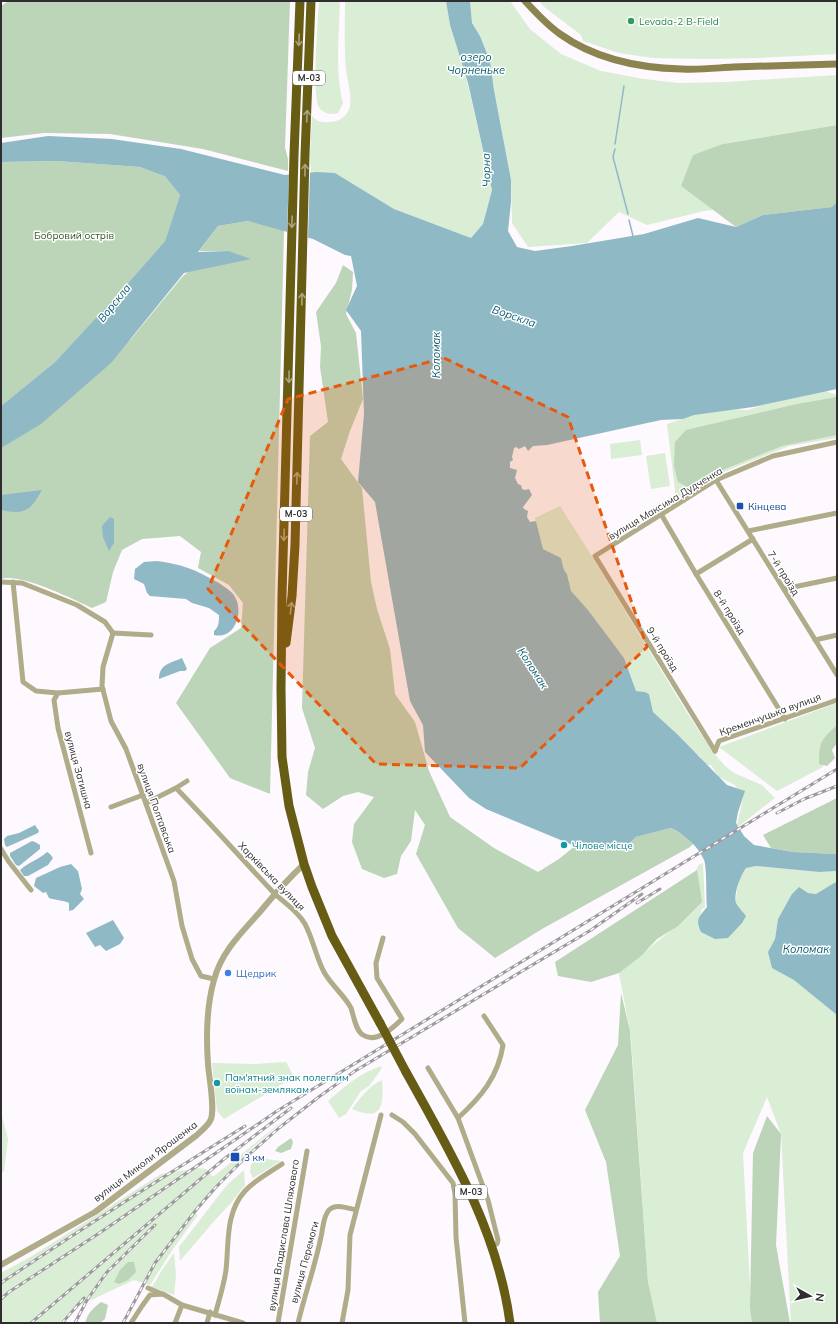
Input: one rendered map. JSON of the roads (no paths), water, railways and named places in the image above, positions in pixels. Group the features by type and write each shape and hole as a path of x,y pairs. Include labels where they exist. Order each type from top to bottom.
{"highway":[{"name":"М-03","path":"300,1 294,154 281,688 282,757 289,806 304,864 332,936 462,1173 484,1224 505,1294 510,1323"},
{"name":"М-03","path":"281,688 292,596 311,1"}],"main road":[{"path":"525,1 542,20 561,35 581,46 602,56 655,68 683,69 837,64"}],"street":[{"name":"вулиця Максима Дудченка","path":"595,556 716,480 773,456 837,442"},
{"name":"7-й проїзд","path":"716,480 837,675"},
{"path":"748,531 837,513"},
{"name":"8-й проїзд","path":"661,514 785,719"},
{"path":"696,574 753,539"},
{"name":"9-й проїзд","path":"595,556 715,752"},
{"path":"784,589 837,578"},
{"path":"1,582 22,583 77,605 105,622 113,633 151,635"},
{"path":"13,582 22,682 36,691 58,693 103,690"},
{"name":"вулиця Полтавська","path":"113,633 103,667 103,690 111,721 126,749 174,881 182,926 192,959 201,976 214,979"},
{"path":"815,640 837,635"},
{"name":"вулиця Затишна","path":"58,693 54,700 58,728 91,853"},
{"name":"Кременчуцька вулиця","path":"715,752 718,741 837,700"},
{"path":"146,803 187,781"},
{"name":"Харківська вулиця","path":"176,788 275,894 296,911 311,936 324,971 332,985 350,1006 358,1031 363,1036 376,1038 395,1026 402,1019 377,978 376,963 383,938"},
{"path":"111,807 143,795"},
{"path":"1,849 9,862 31,890"},
{"name":"вулиця Миколи Ярошенка","path":"2,1262 95,1212 198,1135 208,1124 211,1118 212,1108 208,1061 207,1021 214,979 228,948 290,877 304,864"},
{"path":"458,1118 487,1087 501,1057 503,1044 484,1016"},
{"path":"428,1068 458,1118 492,1212 498,1240 496,1244 491,1246"},
{"path":"342,1323 348,1290 350,1235 381,1115"},
{"path":"392,1115 403,1122 415,1134 452,1183 455,1194 456,1237 465,1323"},
{"name":"вулиця Владислава Шляхового","path":"278,1323 307,1151"},
{"path":"215,1315 226,1271 230,1221 236,1204 244,1192 256,1181 282,1164"},
{"name":"вулиця Перемоги","path":"298,1323 328,1211 339,1206 356,1210"},
{"path":"148,1288 163,1294 182,1305 210,1312 215,1315 243,1323"},
{"path":"132,1322 150,1295 163,1294"},
{"path":"175,1323 182,1305"},
{"path":"207,1323 210,1312"}],"water":[{"path":"446,1 470,1 472,23 480,36 490,61 511,180 511,202 508,231 517,247 535,251 572,246 644,234 698,218 736,227 763,215 832,207 837,202 837,389 753,407 694,415 683,419 661,420 547,445 533,446 528,451 525,446 519,449 516,447 514,448 512,457 513,460 510,462 510,468 517,470 515,478 518,484 521,485 522,489 529,489 532,495 523,507 528,511 527,517 530,522 536,521 543,549 561,558 571,591 588,610 624,658 636,691 649,694 653,712 727,785 745,791 736,823 744,836 754,845 793,852 837,854 837,871 819,872 756,866 746,868 738,885 735,899 737,905 746,916 742,923 728,938 715,939 701,932 698,921 707,907 705,864 695,846 676,831 671,828 636,837 629,844 575,846 486,809 469,798 425,752 423,725 410,701 375,502 358,482 364,414 361,331 346,310 357,286 351,256 345,255 313,239 248,221 218,226 198,252 228,251 251,259 184,273 111,363 41,424 1,448 1,406 55,362 165,241 180,195 165,176 140,167 56,161 1,162 1,143 48,136 112,139 181,149 285,175 317,172 335,173 394,209 471,238 483,224 492,190 468,83 450,25"},
{"path":"42,490 34,503 26,510 16,512 1,510 1,495"},
{"path":"110,517 114,519 114,543 109,551 103,537 102,526"},
{"path":"156,561 174,564 196,571 219,583 230,591 238,603 238,617 236,624 232,629 221,635 214,635 214,631 218,624 219,615 209,608 192,603 186,599 150,596 147,593 144,584 134,579 135,569 144,562"},
{"path":"182,658 187,669 185,671 180,671 159,679 163,667"},
{"path":"35,825 39,831 38,833 7,847 5,845 4,839 7,836 19,833"},
{"path":"32,841 40,845 40,849 19,866 16,865 10,856 10,853"},
{"path":"47,852 53,858 48,865 28,876 24,876 20,870"},
{"path":"71,864 78,871 82,889 80,894 84,899 73,910 69,911 69,903 49,898 46,892 43,893 34,886 36,878 60,867"},
{"name":"Коломак","path":"837,882 837,1015 794,980 772,968 768,952 775,939 778,919 792,894 799,887 808,893 816,894"},
{"path":"113,920 124,938 120,944 106,951 100,945 95,947 86,933"}],"waterway":[{"path":"615,144 624,86"},
{"path":"615,149 613,157 628,214"},
{"path":"629,220 633,236"}],"railway":[{"path":"1,1299 9,1292 101,1232 277,1111 837,769"},
{"path":"777,813 804,799 837,786"},
{"path":"637,903 660,889"},
{"path":"123,1323 155,1263 196,1210 215,1188 245,1158 279,1128 355,1071 591,930 642,894"},
{"path":"31,1323 224,1159 291,1108"},
{"path":"1,1283 122,1203 245,1126"},
{"path":"75,1323 87,1300 107,1272 155,1225"},
{"path":"62,1323 84,1298"}],"place":[{"name":"Levada-2 B-Field","path":"631,21"},
{"name":"Кінцева","path":"740,506"},
{"name":"Чілове місце","path":"564,845"},
{"name":"Щедрик","path":"228,973"},
{"name":"Пам'ятний знак полеглим воїнам-землякам","path":"217,1083"},
{"name":"3 км","path":"235,1157"}],"water label":[{"name":"озеро Чорненьке","path":"476,63"},
{"name":"Чорна","path":"486,170"},
{"name":"Ворскла","path":"114,303"},
{"name":"Ворскла","path":"514,316"}],"park label":[{"name":"Бобровий острів","path":"74,235"}]}
